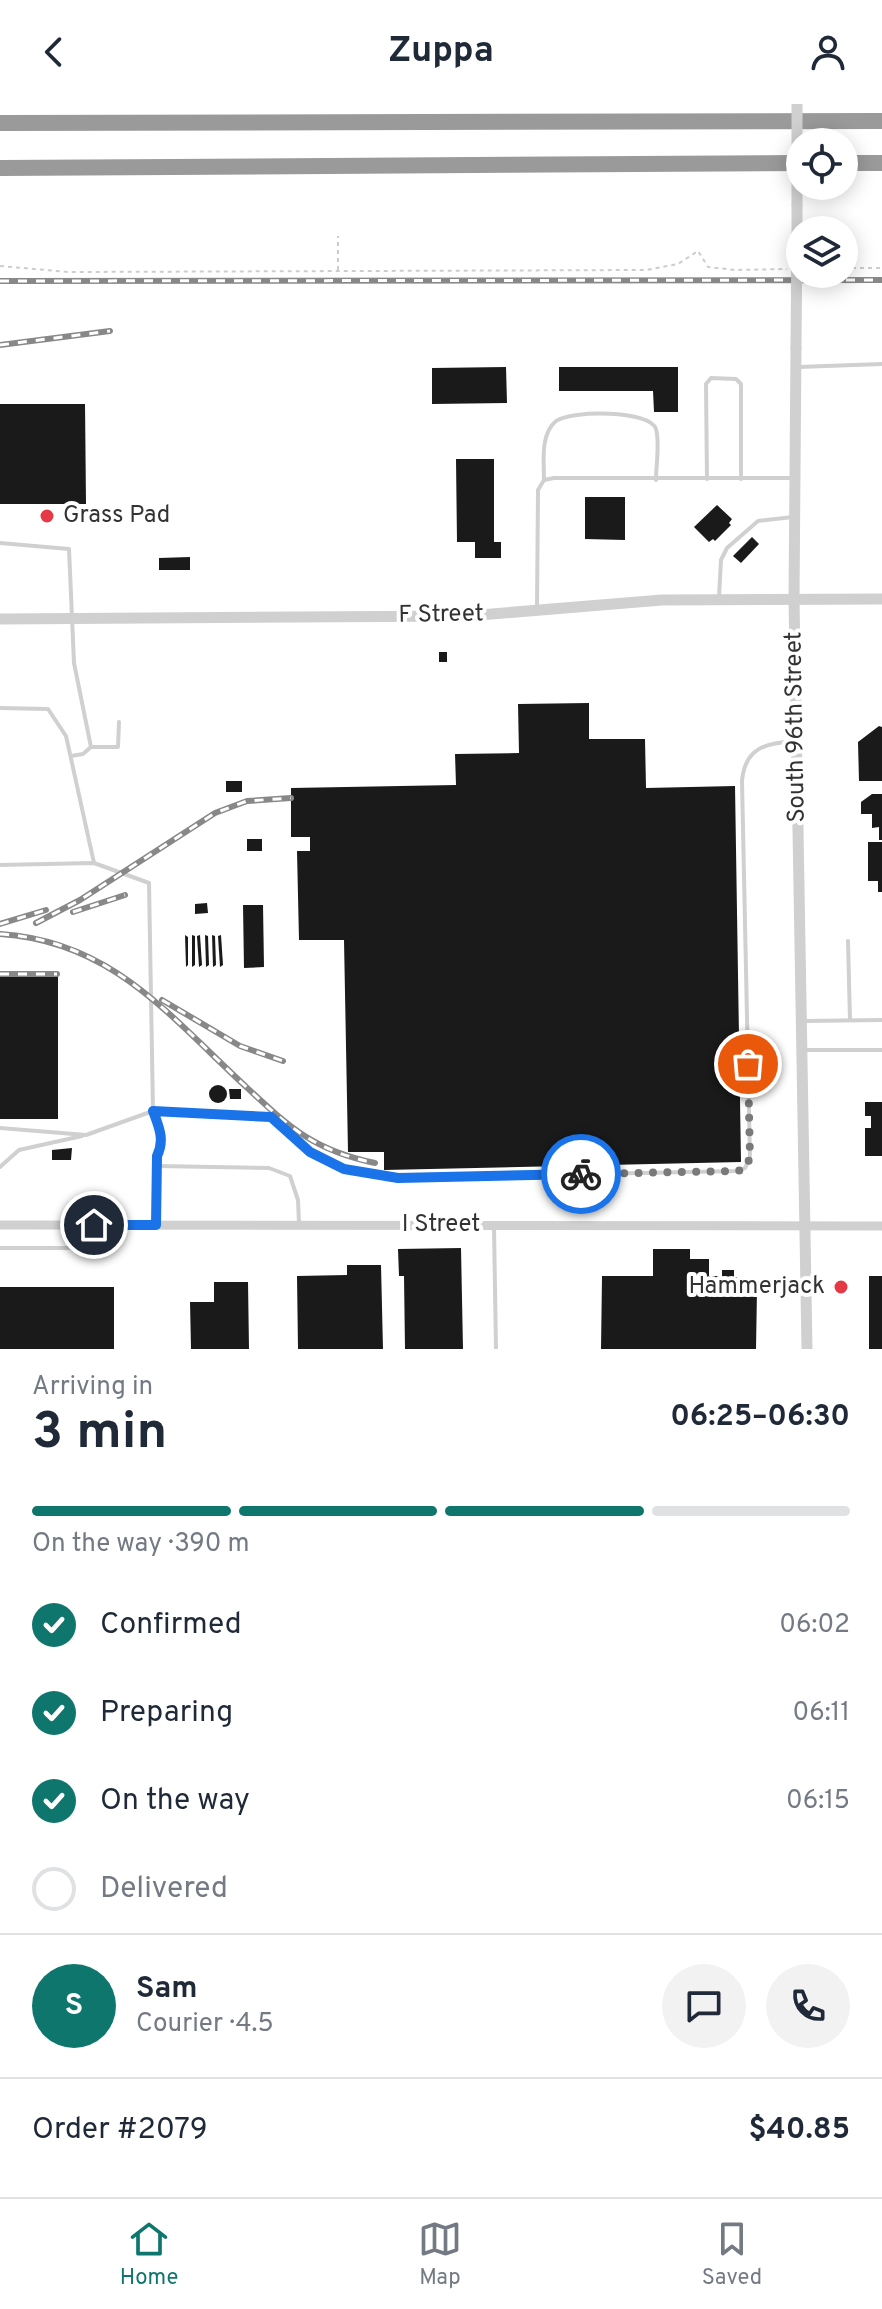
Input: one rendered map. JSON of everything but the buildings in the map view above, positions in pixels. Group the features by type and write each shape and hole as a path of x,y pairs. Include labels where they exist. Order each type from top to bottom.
{"highway":[{"path":"0,123 882,121"},
{"path":"0,168 786,163"},
{"path":"858,163 882,163"}],"street":[{"name":"South 96th Street","path":"797,104 794,599 807,1349"},
{"name":"F Street","path":"0,619 407,617 537,611 621,602 882,599"},
{"name":"I Street","path":"0,1225 882,1226"}],"lane":[{"path":"796,367 882,364"},
{"path":"707,479 706,384 711,378 736,379 741,384 741,479"},
{"path":"537,611 538,490 544,480 546,436 555,422 570,415 638,415 651,420 657,430 656,480"},
{"path":"544,480 794,478"},
{"path":"719,599 721,560 727,548 758,521 794,517"},
{"path":"0,543 69,549 74,663 91,747"},
{"path":"0,708 48,709 66,736 94,863"},
{"path":"71,756 83,754 91,747 118,747 119,722"},
{"path":"0,1167 19,1150 86,1135 153,1111 271,1117 310,1152 344,1169 398,1178 738,1171 745,1168 750,1158 742,797 744,764 753,752 765,746 796,741"},
{"path":"0,865 94,863 149,883 153,1111 162,1136 157,1166 156,1225"},
{"path":"848,941 850,1020"},
{"path":"801,1021 882,1020"},
{"path":"802,1050 882,1050"},
{"path":"0,1128 86,1135"},
{"path":"157,1166 269,1168 290,1176 298,1200 299,1225"},
{"path":"0,1248 95,1246 94,1225"},
{"path":"494,1225 496,1349"}],"path":[{"path":"338,236 338,271"},
{"path":"0,266 68,272 646,270 678,264 698,251 708,267 786,269"},
{"path":"858,268 882,268"}],"railway":[{"path":"0,281 882,280"},
{"path":"0,345 110,331"},
{"path":"36,923 80,900 215,813 247,801 291,798"},
{"path":"73,912 125,895"},
{"path":"0,924 46,910"},
{"path":"0,934 74,950 105,966 161,1007 288,1124 334,1151 375,1163"},
{"path":"0,974 57,974"},
{"path":"162,1000 240,1046 283,1061"}],"way so far":[{"path":"581,1174 738,1171 745,1168 750,1158 748,1064"}],"place":[{"name":"Grass Pad","path":"47,516"},
{"name":"Hammerjack","path":"841,1287"}],"route":[{"path":"94,1225 156,1225 157,1156 162,1136 153,1111 271,1117 310,1152 344,1169 398,1178 581,1174"}]}
